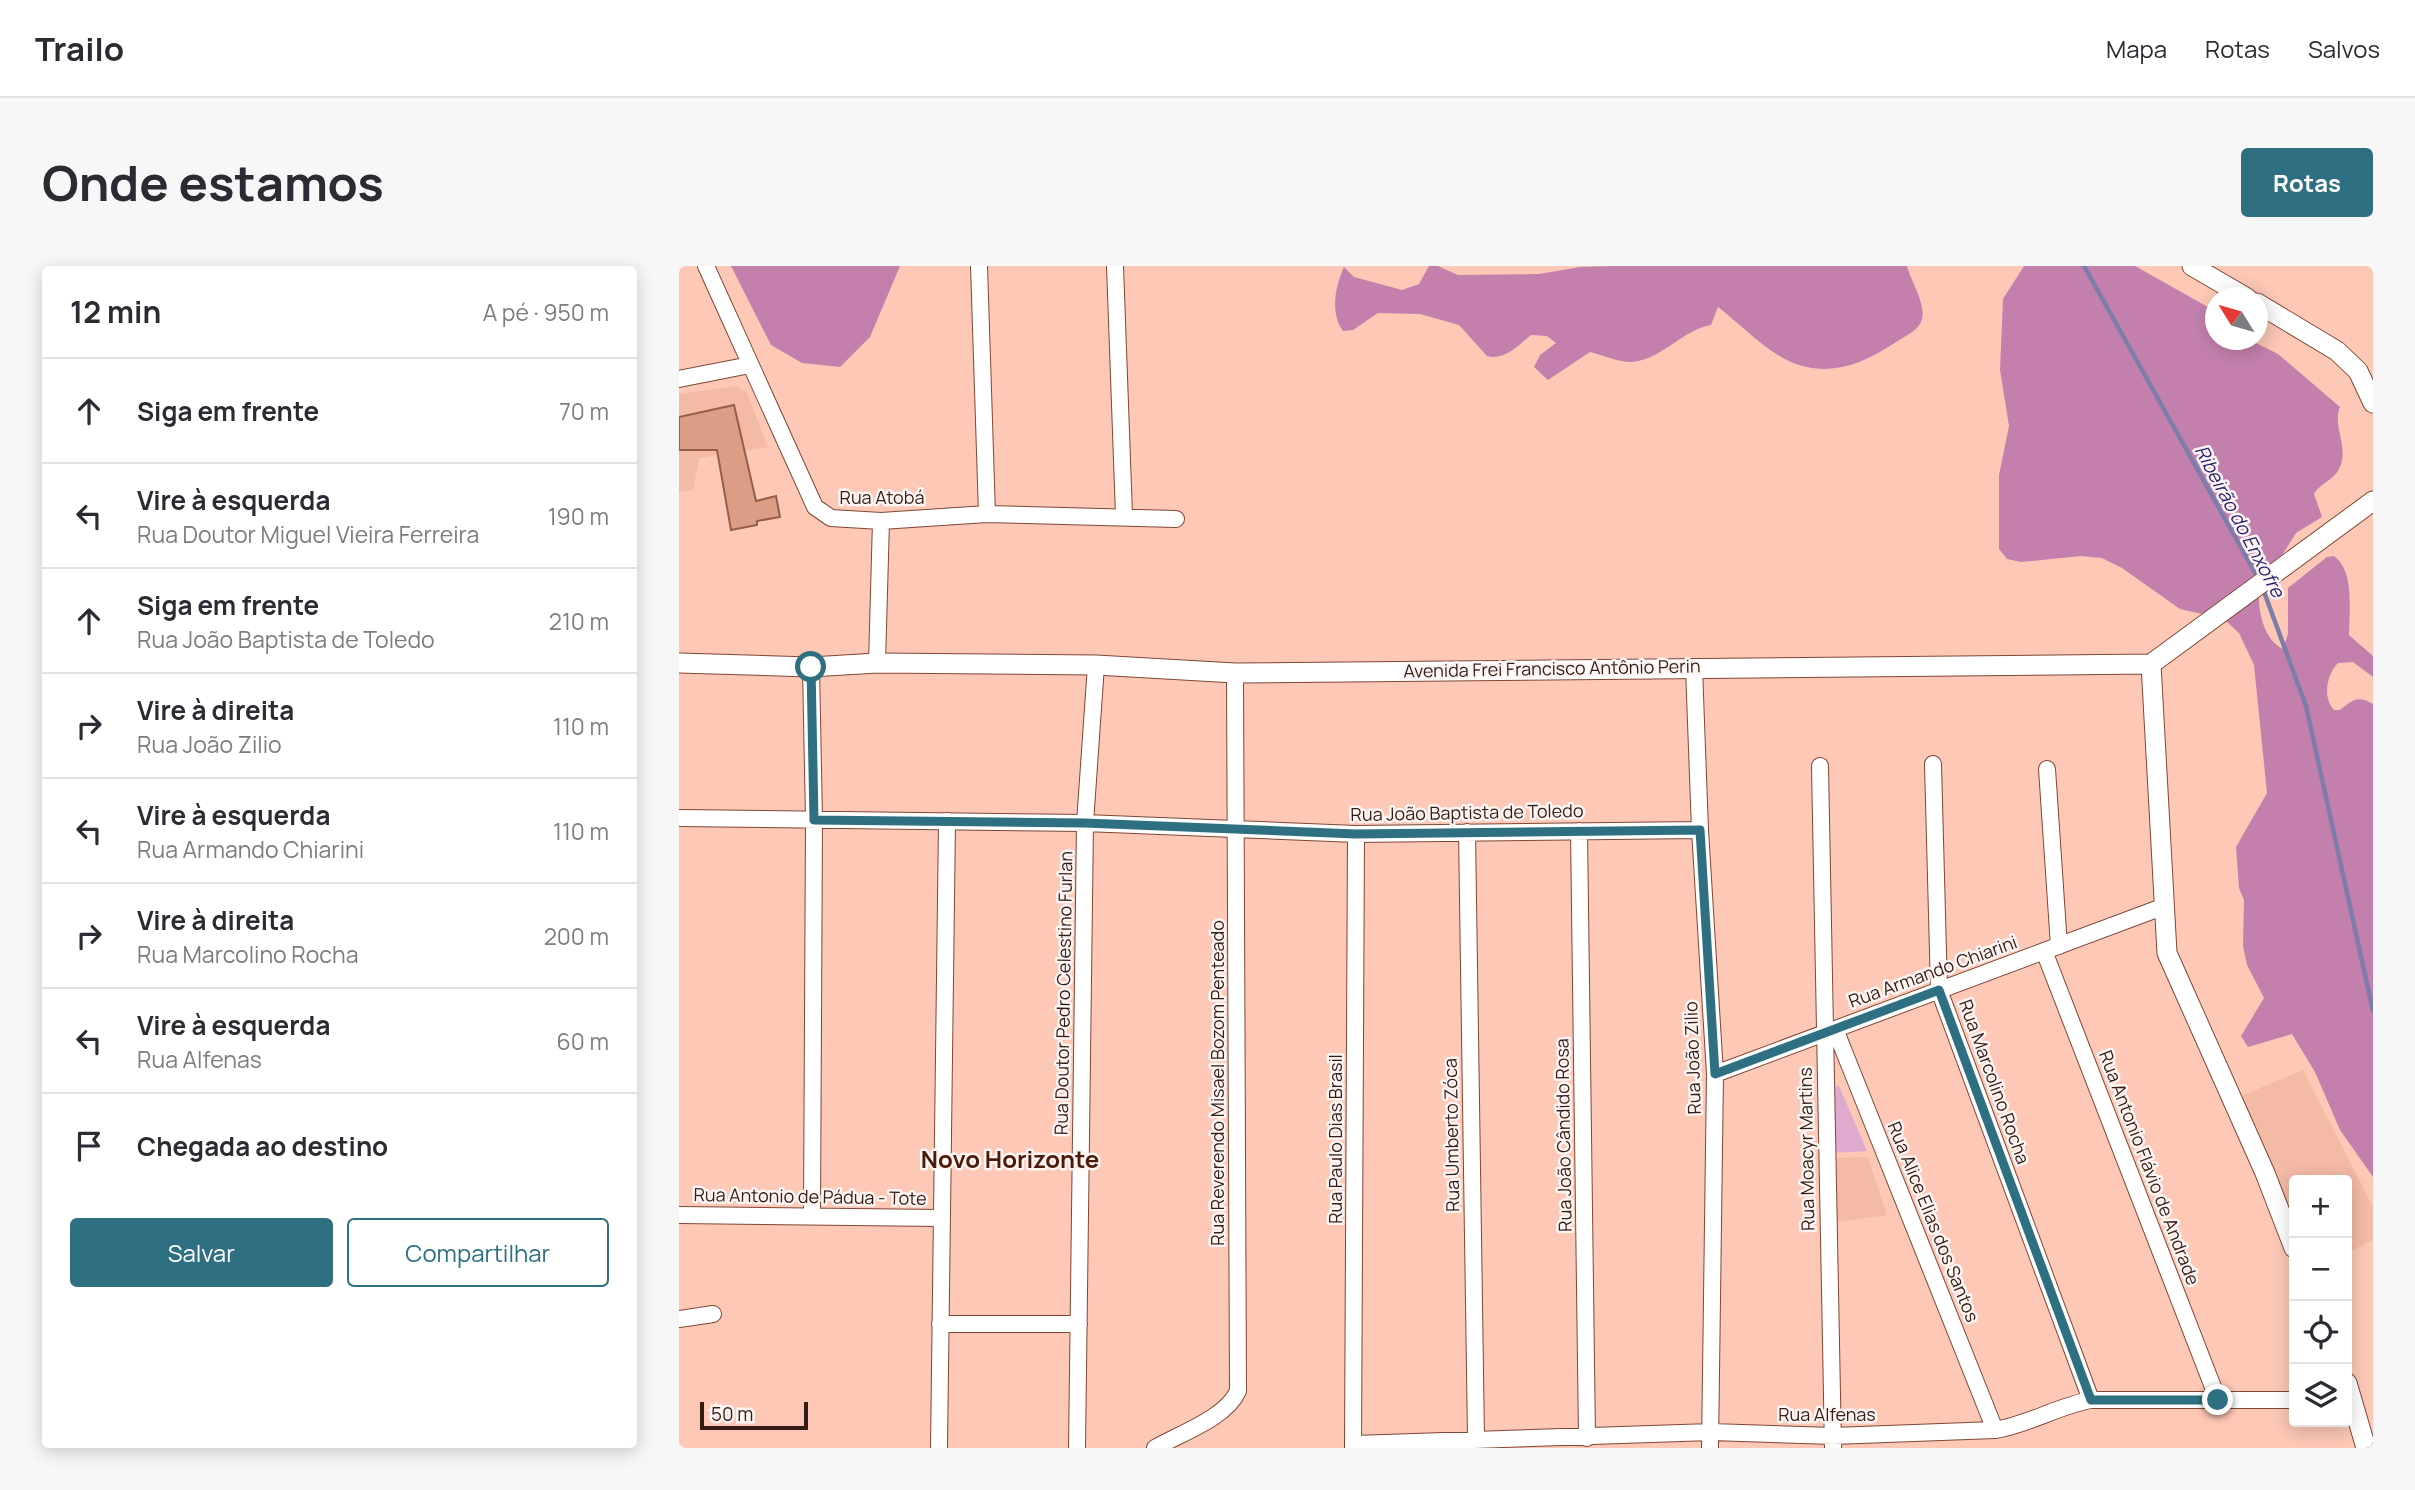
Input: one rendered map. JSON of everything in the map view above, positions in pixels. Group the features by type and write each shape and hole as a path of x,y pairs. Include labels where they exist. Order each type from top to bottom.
{"street":[{"name":"Rua Atobá","path":"706,266 815,507 831,518 881,521 987,514 1124,515 1175,519"},
{"path":"979,266 987,514"},
{"path":"1115,266 1124,515"},
{"path":"2192,266 2228,287"},
{"path":"2268,310 2337,351 2358,371 2373,403"},
{"path":"679,379 750,365"},
{"path":"2290,1238 2265,1173 2167,953 2151,664 2373,499 2373,490"},
{"path":"877,663 881,521"},
{"name":"Avenida Frei Francisco Antônio Perin","path":"679,663 811,667 877,663 1096,665 1235,673 2151,664"},
{"name":"Rua Doutor Pedro Celestino Furlan","path":"1077,1448 1085,823 1096,665"},
{"path":"811,667 814,820 812,1215"},
{"name":"Rua João Zilio","path":"1694,668 1700,830 1715,1074 1710,1440"},
{"name":"Rua Reverendo Misael Bozom Penteado","path":"1155,1448 1223,1409 1234,1401 1238,1391 1235,673"},
{"name":"Rua Marcolino Rocha","path":"1933,764 1939,990 2091,1400"},
{"name":"Rua Moacyr Martins","path":"1819,766 1829,1031 1833,1442"},
{"name":"Rua Antonio Flávio de Andrade","path":"2047,769 2052,948 2218,1400"},
{"name":"Rua João Baptista de Toledo","path":"679,818 1085,823 1356,834 1700,830"},
{"path":"939,1448 947,821"},
{"name":"Rua João Cândido Rosa","path":"1579,831 1587,1438"},
{"name":"Rua Umberto Zóca","path":"1467,832 1476,1438"},
{"name":"Rua Paulo Dias Brasil","path":"1354,1446 1356,834"},
{"name":"Rua Armando Chiarini","path":"1715,1074 2165,906"},
{"name":"Rua Alice Elias dos Santos","path":"1829,1031 1995,1430"},
{"name":"Rua Antonio de Pádua - Tote","path":"679,1215 941,1218"},
{"path":"679,1319 713,1314"},
{"path":"940,1324 1079,1324"},
{"name":"Rua Alfenas","path":"1354,1446 1476,1438 1833,1442 1995,1430 2012,1427 2065,1404 2091,1400 2289,1400"},
{"path":"2352,1404 2366,1448"}],"shaded area":[{"path":"731,266 900,266 870,337 840,367 802,363 771,345"},
{"path":"1429,266 1438,266 1458,275 1539,274 1580,267 1614,266 1907,266 1921,301 1923,316 1913,331 1871,357 1833,369 1819,369 1805,367 1782,357 1718,307 1711,325 1690,333 1651,357 1629,362 1590,352 1548,380 1534,367 1540,355 1556,343 1547,336 1531,335 1511,351 1493,357 1487,356 1459,325 1420,314 1378,313 1353,330 1343,331 1336,316 1335,300 1344,267 1354,277 1402,290 1419,284"},
{"path":"2024,266 2135,266 2205,305 2205,350 2268,349 2278,354 2340,407 2338,421 2343,452 2340,467 2314,494 2322,517 2296,533 2259,592 2259,600 2263,625 2276,645 2283,649 2288,634 2288,588 2327,557 2334,556 2341,563 2348,582 2349,635 2373,656 2373,677 2353,662 2338,663 2329,679 2327,692 2334,710 2340,710 2359,699 2373,704 2373,1177 2340,1130 2315,1072 2292,1034 2248,1047 2241,1036 2264,998 2247,965 2243,946 2244,900 2239,888 2236,847 2267,793 2254,665 2239,633 2224,619 2180,609 2122,568 2102,558 2081,556 2021,562 2007,559 1999,549 1999,475 2009,426 2000,370 2003,299"},
{"path":"736,386 747,393 768,447 699,458 693,490 679,492 679,394"},
{"path":"2303,1070 2373,1207 2373,1240 2352,1250 2352,1175 2289,1175 2289,1208 2241,1096"},
{"path":"1839,1086 1867,1151 1834,1153 1831,1088"},
{"path":"1868,1157 1887,1215 1837,1222 1834,1158"}],"building":[{"path":"734,405 756,501 776,496 780,517 731,530 717,450 679,450 679,417"}],"waterway":[{"name":"Ribeirão do Enxofre","path":"2084,266 2258,578"},
{"name":"Ribeirão do Enxofre","path":"2263,589 2306,706 2373,1011"}],"district":[{"name":"Novo Horizonte","path":"1010,1160"}],"route":[{"path":"811,667 814,820 1085,823 1356,834 1700,830 1715,1074 1939,990 2091,1400 2218,1400"}]}
